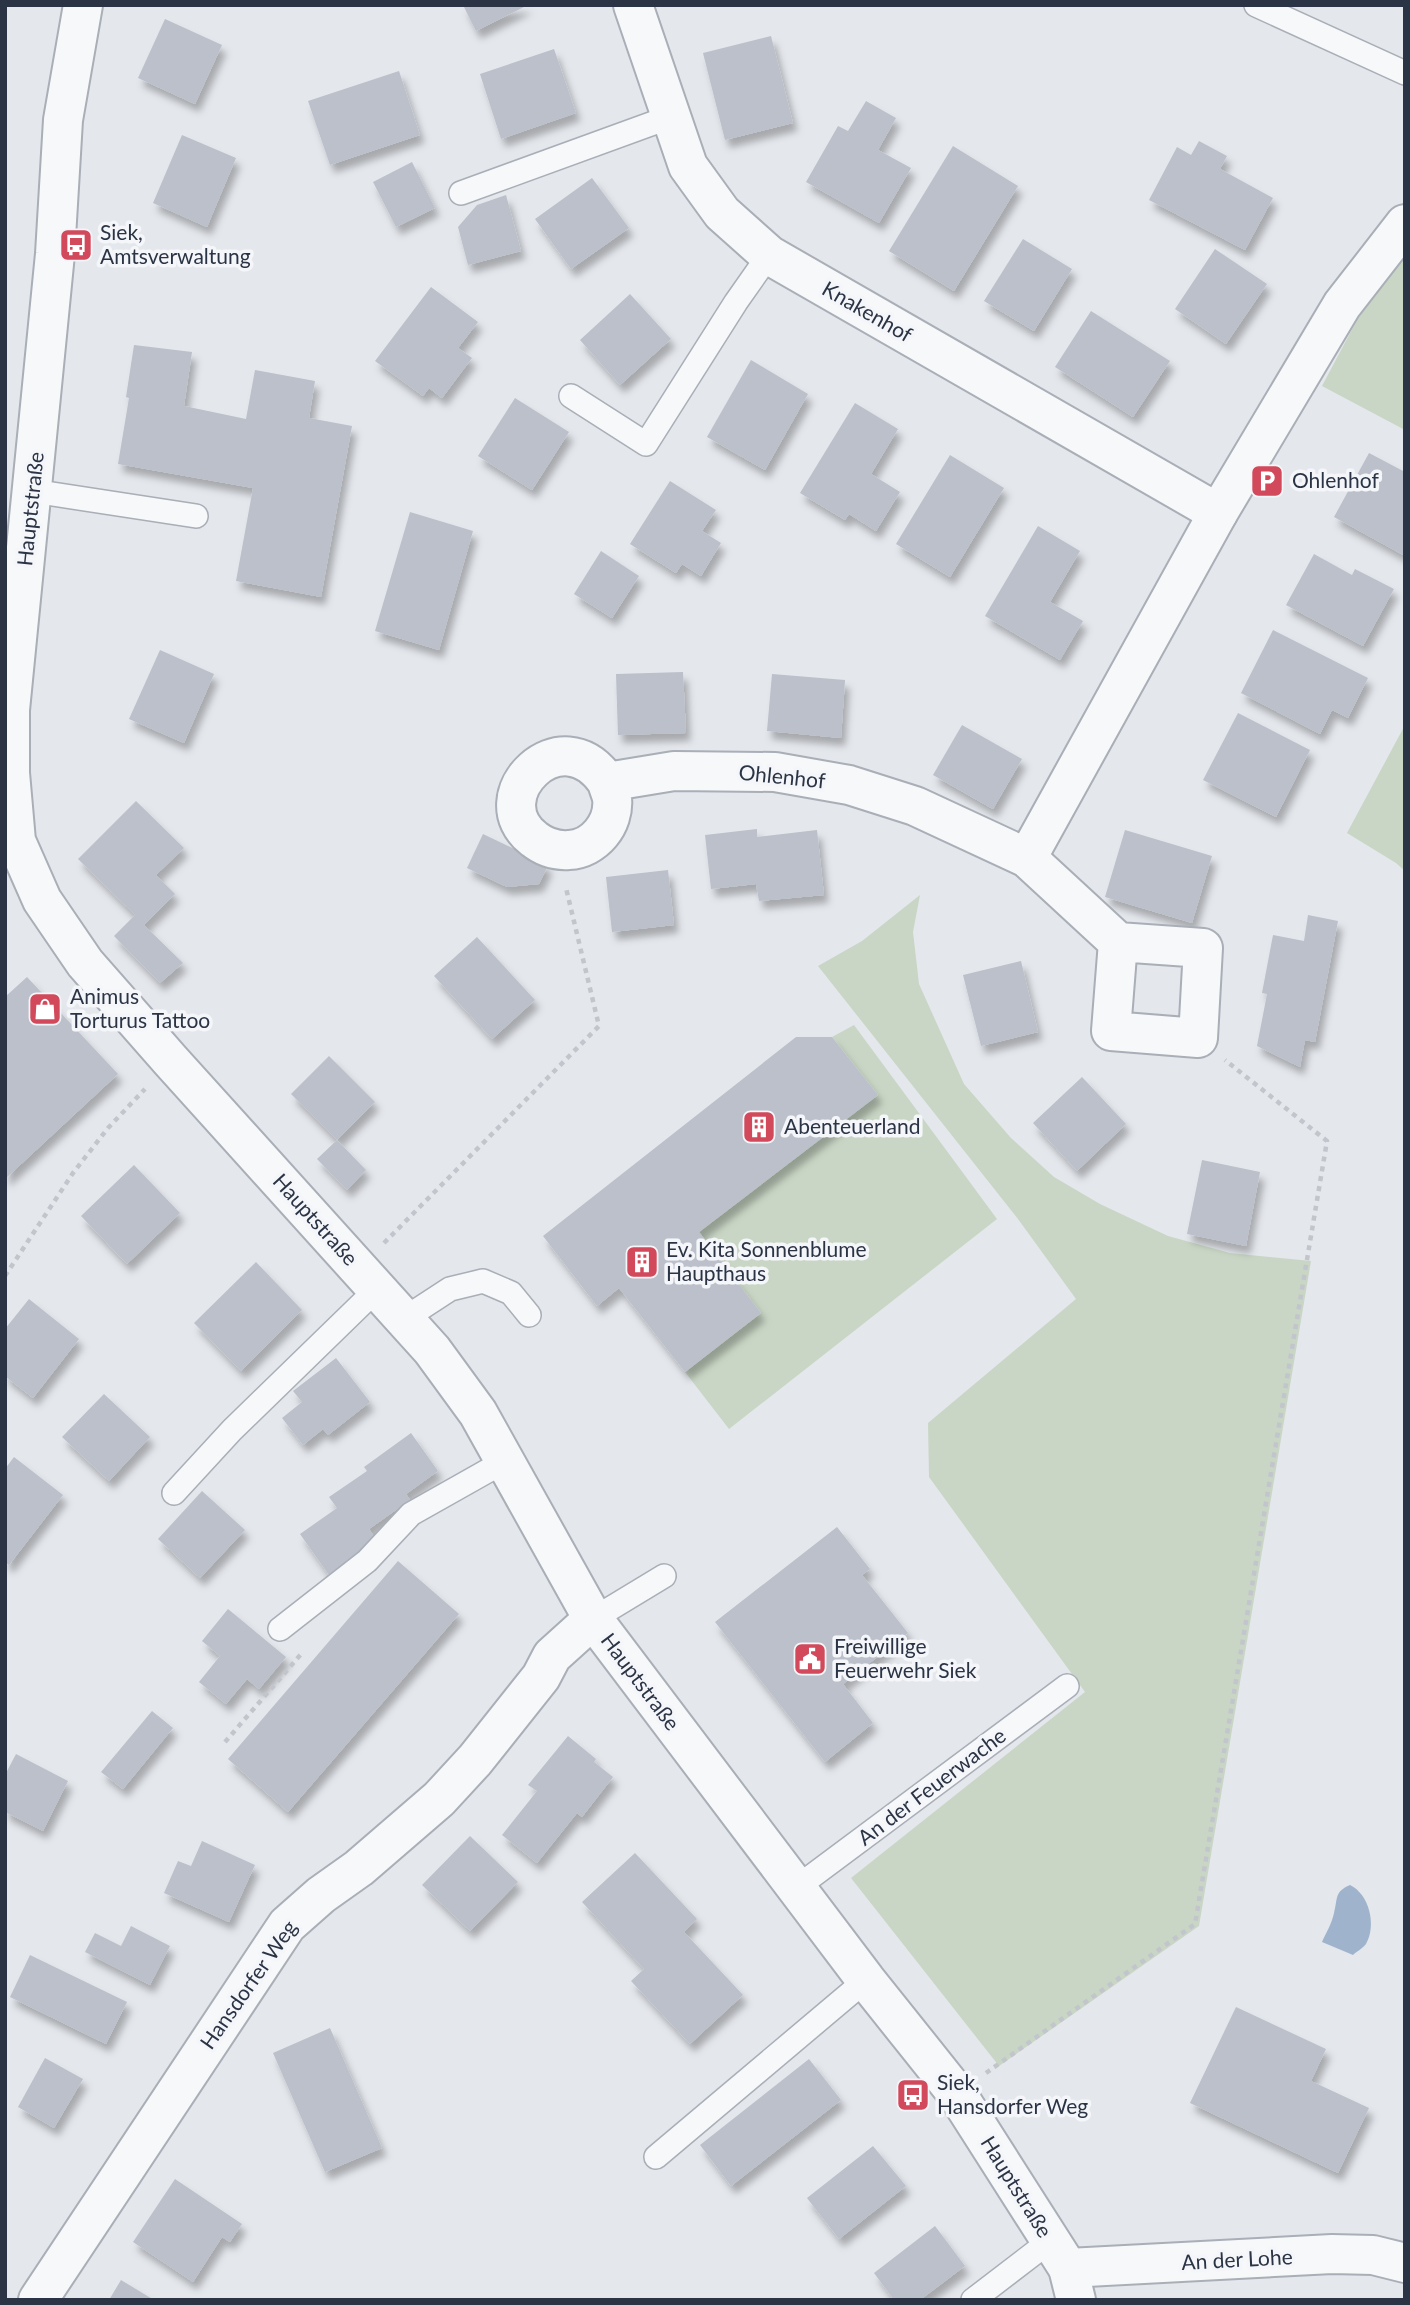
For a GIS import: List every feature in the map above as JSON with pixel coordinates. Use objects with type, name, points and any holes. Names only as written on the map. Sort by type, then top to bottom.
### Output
[{"type":"street","name":"Hauptstraße","points":[[83,5],[64,120],[55,254],[10,710],[10,773],[16,841],[42,900],[85,963],[432,1350],[478,1413],[593,1619],[866,1980],[957,2094],[1065,2270]]},
{"type":"street","name":"Knakenhof","points":[[633,5],[688,166],[722,213],[769,255],[1218,513]]},
{"type":"street","points":[[1027,858],[1218,513],[1342,305],[1405,224]]},
{"type":"street","points":[[567,756],[582,760],[592,765],[607,782],[612,798],[611,814],[606,827],[586,846],[558,851],[542,845],[529,835],[521,824],[517,798],[521,783],[529,771],[540,763],[567,756]]},
{"type":"street","name":"Ohlenhof","points":[[607,782],[674,771],[775,772],[849,785],[915,806],[1027,858],[1118,942]]},
{"type":"street","points":[[1118,942],[1203,948],[1198,1038],[1111,1031],[1118,942]]},
{"type":"street","name":"Hansdorfer Weg","points":[[38,2300],[287,1925],[439,1799],[475,1760],[541,1677],[552,1656],[593,1619]]},
{"type":"street","name":"An der Lohe","points":[[1065,2270],[1332,2254],[1373,2255],[1405,2263]]},
{"type":"lane","points":[[1256,5],[1405,73]]},
{"type":"lane","points":[[461,192],[670,117]]},
{"type":"lane","points":[[570,396],[646,444],[769,255]]},
{"type":"lane","points":[[33,491],[196,516]]},
{"type":"lane","points":[[174,1493],[368,1278]]},
{"type":"lane","points":[[404,1319],[450,1289],[483,1281],[511,1293],[529,1315]]},
{"type":"lane","points":[[280,1629],[367,1561],[411,1514],[505,1461]]},
{"type":"lane","points":[[593,1619],[664,1576]]},
{"type":"lane","name":"An der Feuerwache","points":[[796,1888],[1067,1686]]},
{"type":"lane","points":[[656,2157],[866,1980]]},
{"type":"lane","points":[[973,2300],[1065,2270]]},
{"type":"path","points":[[368,1278],[599,1026],[558,851]]},
{"type":"path","points":[[957,2094],[1195,1924],[1327,1141],[1198,1038]]},
{"type":"path","points":[[5,1276],[74,1173],[108,1128],[171,1061]]},
{"type":"green space","points":[[1405,256],[1405,430],[1322,386],[1357,320]]},
{"type":"green space","points":[[1405,725],[1405,871],[1347,833]]},
{"type":"green space","points":[[920,895],[913,932],[919,984],[964,1084],[1011,1138],[1054,1177],[1100,1204],[1168,1236],[1230,1253],[1311,1261],[1199,1926],[999,2066],[851,1878],[1085,1692],[929,1477],[928,1423],[1076,1299],[1018,1219],[818,966],[862,941]]},
{"type":"green space","points":[[854,1025],[997,1219],[729,1429],[685,1372],[761,1313],[699,1232],[878,1095],[832,1037]]},
{"type":"water","points":[[1350,1885],[1362,1895],[1371,1919],[1366,1944],[1353,1955],[1322,1942],[1332,1920],[1339,1893]]},
{"type":"building","points":[[463,5],[528,5],[476,31]]},
{"type":"building","points":[[165,19],[222,45],[195,104],[138,78]]},
{"type":"building","points":[[771,36],[793,123],[725,140],[703,53]]},
{"type":"building","points":[[554,49],[576,113],[501,139],[480,74]]},
{"type":"building","points":[[399,71],[420,135],[330,165],[308,101]]},
{"type":"building","points":[[866,101],[896,118],[878,150],[911,168],[879,223],[806,182],[838,126],[848,131]]},
{"type":"building","points":[[182,135],[236,158],[207,227],[153,203]]},
{"type":"building","points":[[1199,141],[1227,156],[1220,169],[1273,198],[1245,250],[1149,200],[1177,147],[1191,155]]},
{"type":"building","points":[[953,146],[1018,186],[954,291],[889,251]]},
{"type":"building","points":[[412,162],[435,208],[396,227],[373,182]]},
{"type":"building","points":[[592,178],[629,228],[571,269],[535,219]]},
{"type":"building","points":[[506,195],[521,251],[468,265],[458,227],[477,205]]},
{"type":"building","points":[[1023,239],[1072,269],[1034,331],[984,301]]},
{"type":"building","points":[[1215,249],[1267,284],[1226,344],[1175,309]]},
{"type":"building","points":[[431,287],[478,322],[458,348],[472,358],[442,398],[429,388],[423,396],[375,361]]},
{"type":"building","points":[[630,294],[671,339],[620,385],[580,340]]},
{"type":"building","points":[[1091,311],[1170,361],[1133,417],[1055,367]]},
{"type":"building","points":[[134,345],[192,352],[184,406],[246,419],[255,370],[315,381],[309,418],[352,426],[321,597],[236,581],[253,488],[118,464],[129,398],[126,397]]},
{"type":"building","points":[[751,360],[808,394],[765,470],[707,437]]},
{"type":"building","points":[[515,398],[569,432],[532,490],[478,456]]},
{"type":"building","points":[[855,403],[898,429],[871,474],[900,492],[876,531],[849,514],[845,520],[800,493]]},
{"type":"building","points":[[1369,453],[1405,472],[1405,556],[1334,517]]},
{"type":"building","points":[[950,455],[1004,488],[950,577],[896,544]]},
{"type":"building","points":[[670,481],[716,510],[702,531],[721,543],[701,576],[682,564],[676,573],[630,544]]},
{"type":"building","points":[[410,512],[473,531],[439,650],[375,631]]},
{"type":"building","points":[[1038,526],[1080,551],[1050,602],[1083,621],[1060,660],[985,616]]},
{"type":"building","points":[[601,551],[639,576],[612,618],[574,594]]},
{"type":"building","points":[[1314,554],[1352,575],[1355,569],[1394,589],[1363,646],[1286,605]]},
{"type":"building","points":[[1273,630],[1368,678],[1348,718],[1332,710],[1320,734],[1241,693]]},
{"type":"building","points":[[160,650],[214,674],[184,743],[129,719]]},
{"type":"building","points":[[683,672],[686,733],[618,735],[616,674]]},
{"type":"building","points":[[772,674],[845,680],[841,738],[767,731]]},
{"type":"building","points":[[1238,713],[1310,750],[1276,817],[1203,780]]},
{"type":"building","points":[[962,725],[1022,759],[993,809],[933,775]]},
{"type":"building","points":[[136,801],[184,848],[156,875],[175,894],[144,925],[183,963],[160,983],[114,936],[135,915],[78,859]]},
{"type":"building","points":[[757,829],[757,837],[817,830],[824,895],[759,901],[756,884],[711,889],[705,835]]},
{"type":"building","points":[[1125,830],[1212,856],[1192,923],[1105,897]]},
{"type":"building","points":[[483,834],[548,865],[539,884],[507,887],[467,868]]},
{"type":"building","points":[[668,870],[674,925],[612,932],[606,877]]},
{"type":"building","points":[[1308,915],[1338,921],[1315,1042],[1305,1040],[1300,1067],[1257,1046],[1267,994],[1262,993],[1273,935],[1304,941]]},
{"type":"building","points":[[477,937],[535,1000],[492,1039],[434,976]]},
{"type":"building","points":[[1021,961],[1038,1032],[981,1046],[963,975]]},
{"type":"building","points":[[27,977],[118,1074],[5,1179],[5,997]]},
{"type":"building","points":[[796,1037],[832,1037],[878,1095],[699,1232],[761,1313],[685,1372],[619,1288],[597,1306],[543,1236]]},
{"type":"building","points":[[329,1056],[375,1102],[337,1140],[291,1094]]},
{"type":"building","points":[[1082,1077],[1126,1124],[1077,1171],[1033,1123]]},
{"type":"building","points":[[337,1140],[366,1170],[347,1190],[317,1159]]},
{"type":"building","points":[[1202,1160],[1260,1172],[1246,1246],[1187,1234]]},
{"type":"building","points":[[134,1165],[180,1213],[127,1264],[81,1216]]},
{"type":"building","points":[[256,1262],[302,1310],[241,1371],[194,1323]]},
{"type":"building","points":[[29,1299],[79,1339],[33,1398],[5,1376],[5,1329]]},
{"type":"building","points":[[336,1358],[370,1402],[328,1435],[323,1429],[303,1445],[282,1418],[302,1402],[293,1391]]},
{"type":"building","points":[[104,1394],[150,1437],[109,1481],[62,1437]]},
{"type":"building","points":[[411,1433],[438,1471],[406,1494],[410,1500],[369,1529],[377,1541],[329,1575],[300,1534],[337,1508],[329,1497],[367,1471],[364,1467]]},
{"type":"building","points":[[14,1457],[63,1495],[9,1565],[5,1562],[5,1469]]},
{"type":"building","points":[[202,1491],[245,1530],[200,1578],[158,1539]]},
{"type":"building","name":"Freiwillige Feuerwehr Siek","points":[[837,1527],[870,1569],[862,1575],[908,1633],[843,1684],[873,1723],[825,1762],[715,1622]]},
{"type":"building","points":[[398,1561],[459,1614],[288,1812],[228,1759]]},
{"type":"building","points":[[228,1609],[286,1657],[259,1689],[247,1679],[226,1704],[199,1682],[220,1656],[202,1641]]},
{"type":"building","points":[[152,1711],[173,1728],[123,1789],[101,1772]]},
{"type":"building","points":[[568,1736],[613,1777],[582,1817],[577,1813],[537,1863],[502,1835],[537,1791],[528,1785]]},
{"type":"building","points":[[16,1754],[68,1781],[43,1831],[5,1812],[5,1775]]},
{"type":"building","points":[[470,1836],[518,1882],[470,1931],[422,1885]]},
{"type":"building","points":[[202,1841],[255,1865],[229,1922],[164,1893],[178,1861],[191,1866]]},
{"type":"building","points":[[635,1853],[697,1919],[684,1932],[743,1995],[690,2044],[631,1981],[644,1969],[582,1902]]},
{"type":"building","points":[[131,1926],[170,1946],[150,1985],[85,1952],[95,1933],[121,1946]]},
{"type":"building","points":[[30,1955],[127,2002],[106,2044],[10,1997]]},
{"type":"building","points":[[1236,2007],[1326,2049],[1311,2081],[1369,2108],[1338,2173],[1190,2103]]},
{"type":"building","points":[[330,2028],[382,2148],[325,2172],[273,2053]]},
{"type":"building","points":[[45,2058],[83,2079],[54,2128],[18,2107]]},
{"type":"building","points":[[809,2059],[841,2100],[731,2186],[700,2145]]},
{"type":"building","points":[[873,2146],[906,2186],[839,2239],[807,2198]]},
{"type":"building","points":[[175,2179],[242,2224],[230,2242],[222,2237],[193,2282],[133,2242]]},
{"type":"building","points":[[935,2226],[965,2266],[920,2300],[894,2300],[874,2273]]},
{"type":"building","points":[[121,2280],[154,2300],[109,2300]]},
{"type":"place","name":"Siek, Amtsverwaltung","points":[[76,245]]},
{"type":"place","name":"Ohlenhof","points":[[1267,481]]},
{"type":"place","name":"Animus Torturus Tattoo","points":[[45,1009]]},
{"type":"place","name":"Abenteuerland","points":[[759,1127]]},
{"type":"place","name":"Ev. Kita Sonnenblume Haupthaus","points":[[642,1262]]},
{"type":"place","name":"Freiwillige Feuerwehr Siek","points":[[810,1659]]},
{"type":"place","name":"Siek, Hansdorfer Weg","points":[[913,2095]]}]
